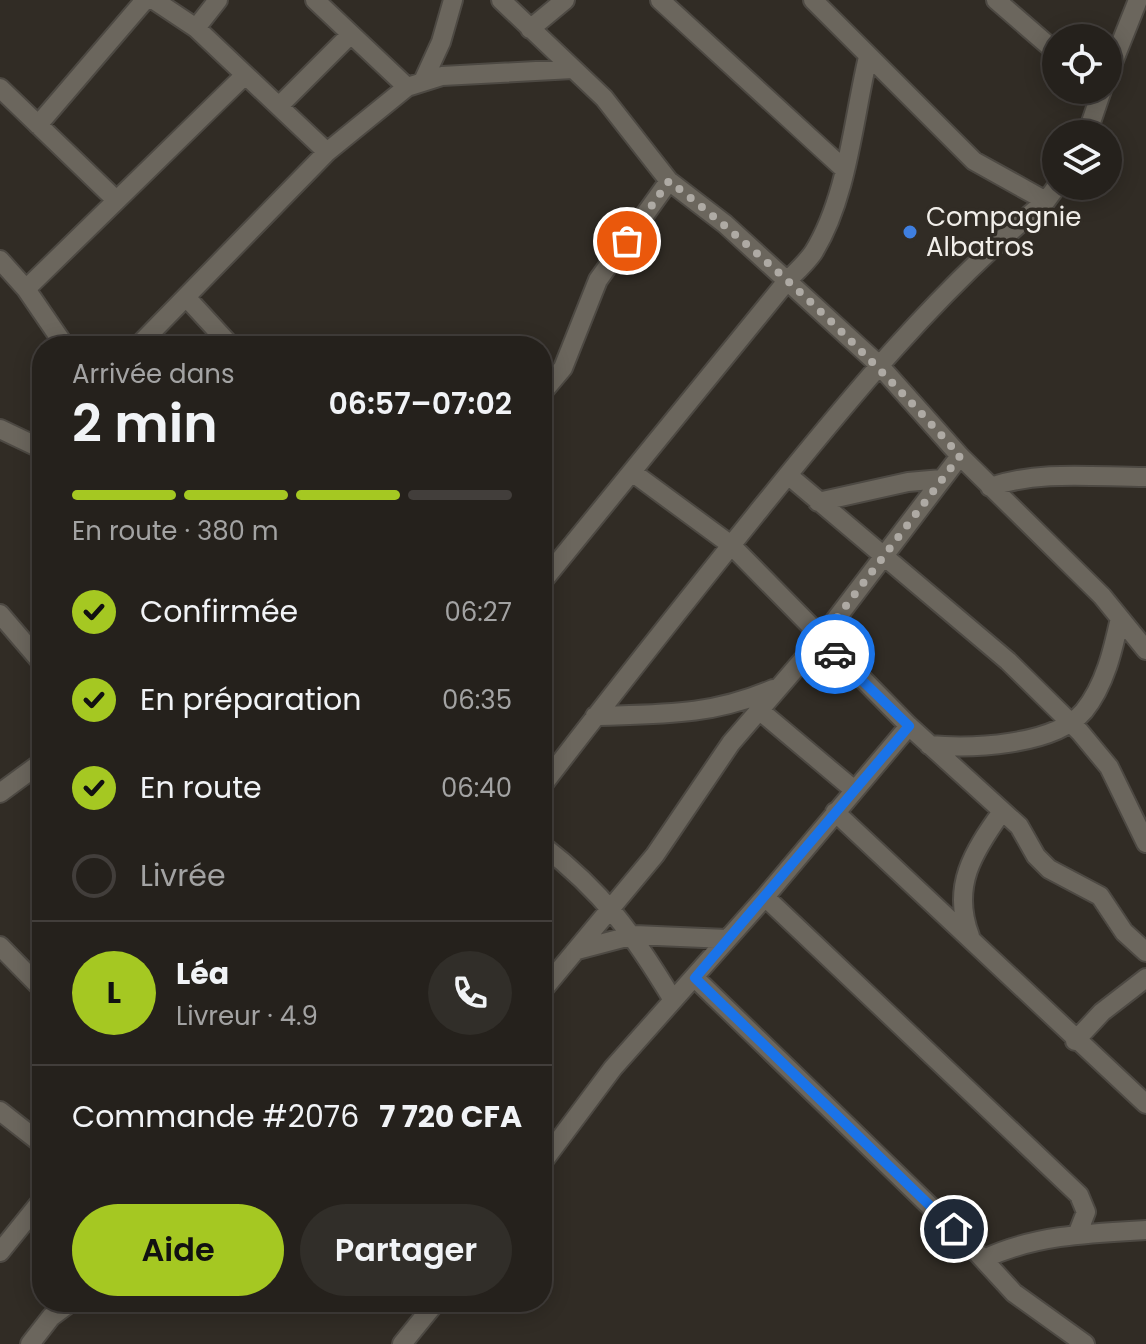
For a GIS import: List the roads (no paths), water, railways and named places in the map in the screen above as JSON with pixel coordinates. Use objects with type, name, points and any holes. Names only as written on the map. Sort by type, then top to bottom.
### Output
[{"type":"street","points":[[38,125],[145,0]]},
{"type":"street","points":[[154,0],[196,28],[327,152]]},
{"type":"street","points":[[196,28],[218,0]]},
{"type":"street","points":[[315,0],[350,35],[416,83],[508,70],[573,69]]},
{"type":"street","points":[[148,336],[327,152],[416,83],[441,42],[453,0]]},
{"type":"street","points":[[501,0],[604,98],[669,181],[725,224],[879,365],[960,456],[1120,618],[1146,650]]},
{"type":"street","points":[[530,29],[565,0]]},
{"type":"street","points":[[660,0],[844,169]]},
{"type":"street","points":[[813,0],[974,161],[1042,189]]},
{"type":"street","points":[[996,0],[1042,40]]},
{"type":"street","points":[[1122,40],[1138,0],[1146,7]]},
{"type":"street","points":[[279,106],[350,35]]},
{"type":"street","points":[[552,570],[787,281],[812,256],[828,224],[844,169],[868,57]]},
{"type":"street","points":[[26,289],[245,75]]},
{"type":"street","points":[[0,88],[115,199]]},
{"type":"street","points":[[552,381],[563,368],[598,280],[669,181]]},
{"type":"street","points":[[552,773],[731,545],[879,365],[978,257],[1043,200]]},
{"type":"street","points":[[0,260],[26,289],[58,336]]},
{"type":"street","points":[[186,297],[222,336]]},
{"type":"street","points":[[0,429],[32,442]]},
{"type":"street","points":[[552,979],[674,830],[717,762],[777,687],[820,640],[960,456]]},
{"type":"street","points":[[632,472],[731,545],[820,640],[1025,833],[1036,856],[1049,869],[1100,896],[1142,946]]},
{"type":"street","points":[[788,475],[1008,661],[1070,722],[1109,767],[1146,843]]},
{"type":"street","points":[[990,487],[1015,478],[1056,475],[1146,477]]},
{"type":"street","points":[[818,502],[908,482],[942,479]]},
{"type":"street","points":[[0,614],[32,651]]},
{"type":"street","points":[[929,745],[962,748],[1000,746],[1070,722],[1082,713],[1108,668],[1120,618]]},
{"type":"street","points":[[595,716],[700,712],[743,702],[777,687]]},
{"type":"street","points":[[759,710],[853,789]]},
{"type":"street","points":[[552,1150],[613,1068],[695,978],[909,726]]},
{"type":"street","points":[[1,789],[32,769]]},
{"type":"street","points":[[835,812],[922,890],[1075,1041],[1146,1104]]},
{"type":"street","points":[[972,942],[961,906],[964,875],[1001,813]]},
{"type":"street","points":[[552,852],[577,871],[634,935],[673,1000]]},
{"type":"street","points":[[765,897],[1079,1195],[1086,1212],[1077,1235]]},
{"type":"street","points":[[577,950],[634,935],[727,939]]},
{"type":"street","points":[[0,946],[32,979]]},
{"type":"street","points":[[695,978],[1032,1309],[1085,1344]]},
{"type":"street","points":[[1075,1041],[1102,1012],[1146,978]]},
{"type":"street","points":[[0,1111],[32,1136]]},
{"type":"street","points":[[0,1252],[32,1212]]},
{"type":"street","points":[[984,1259],[1014,1246],[1077,1235],[1146,1230]]},
{"type":"street","points":[[30,1344],[58,1312]]},
{"type":"street","points":[[402,1344],[428,1312]]},
{"type":"place","name":"Compagnie Albatros","points":[[910,232]]}]
